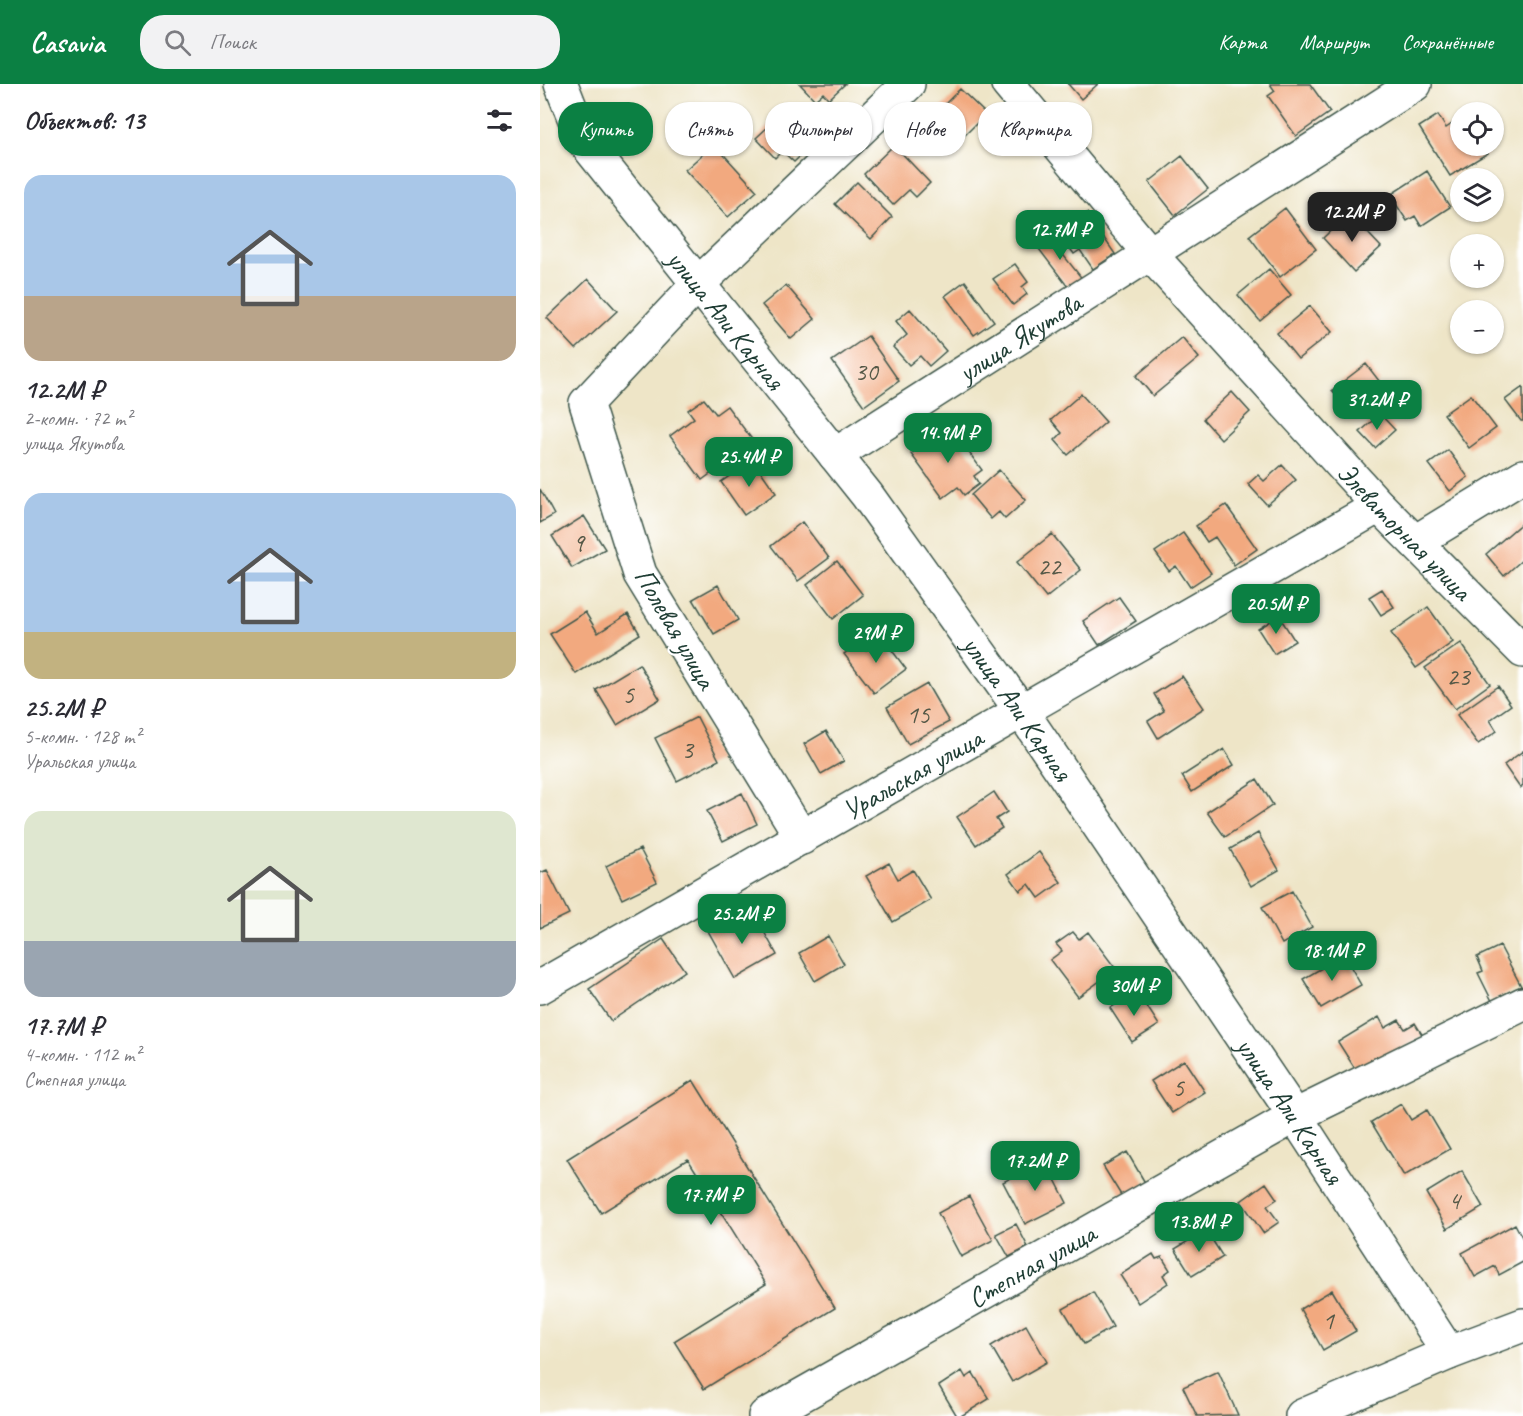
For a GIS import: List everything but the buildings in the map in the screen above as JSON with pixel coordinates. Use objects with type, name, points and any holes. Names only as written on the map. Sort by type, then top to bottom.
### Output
[{"type":"street","name":"улица Али Карная","points":[[561,84],[583,140],[867,495],[1022,712],[1295,1116],[1449,1353]]},
{"type":"street","points":[[698,284],[908,84]]},
{"type":"street","name":"Элеваторная улица","points":[[1008,84],[1150,254],[1379,506],[1523,651]]},
{"type":"street","name":"улица Якутова","points":[[835,455],[1415,84]]},
{"type":"street","name":"Полевая улица","points":[[698,284],[586,403],[640,574],[802,838]]},
{"type":"street","points":[[1415,542],[1523,476]]},
{"type":"street","name":"Уральская улица","points":[[540,987],[1379,506]]},
{"type":"street","name":"Степная улица","points":[[765,1416],[1295,1116],[1523,1004]]},
{"type":"street","points":[[1302,1416],[1449,1353],[1523,1325]]}]
